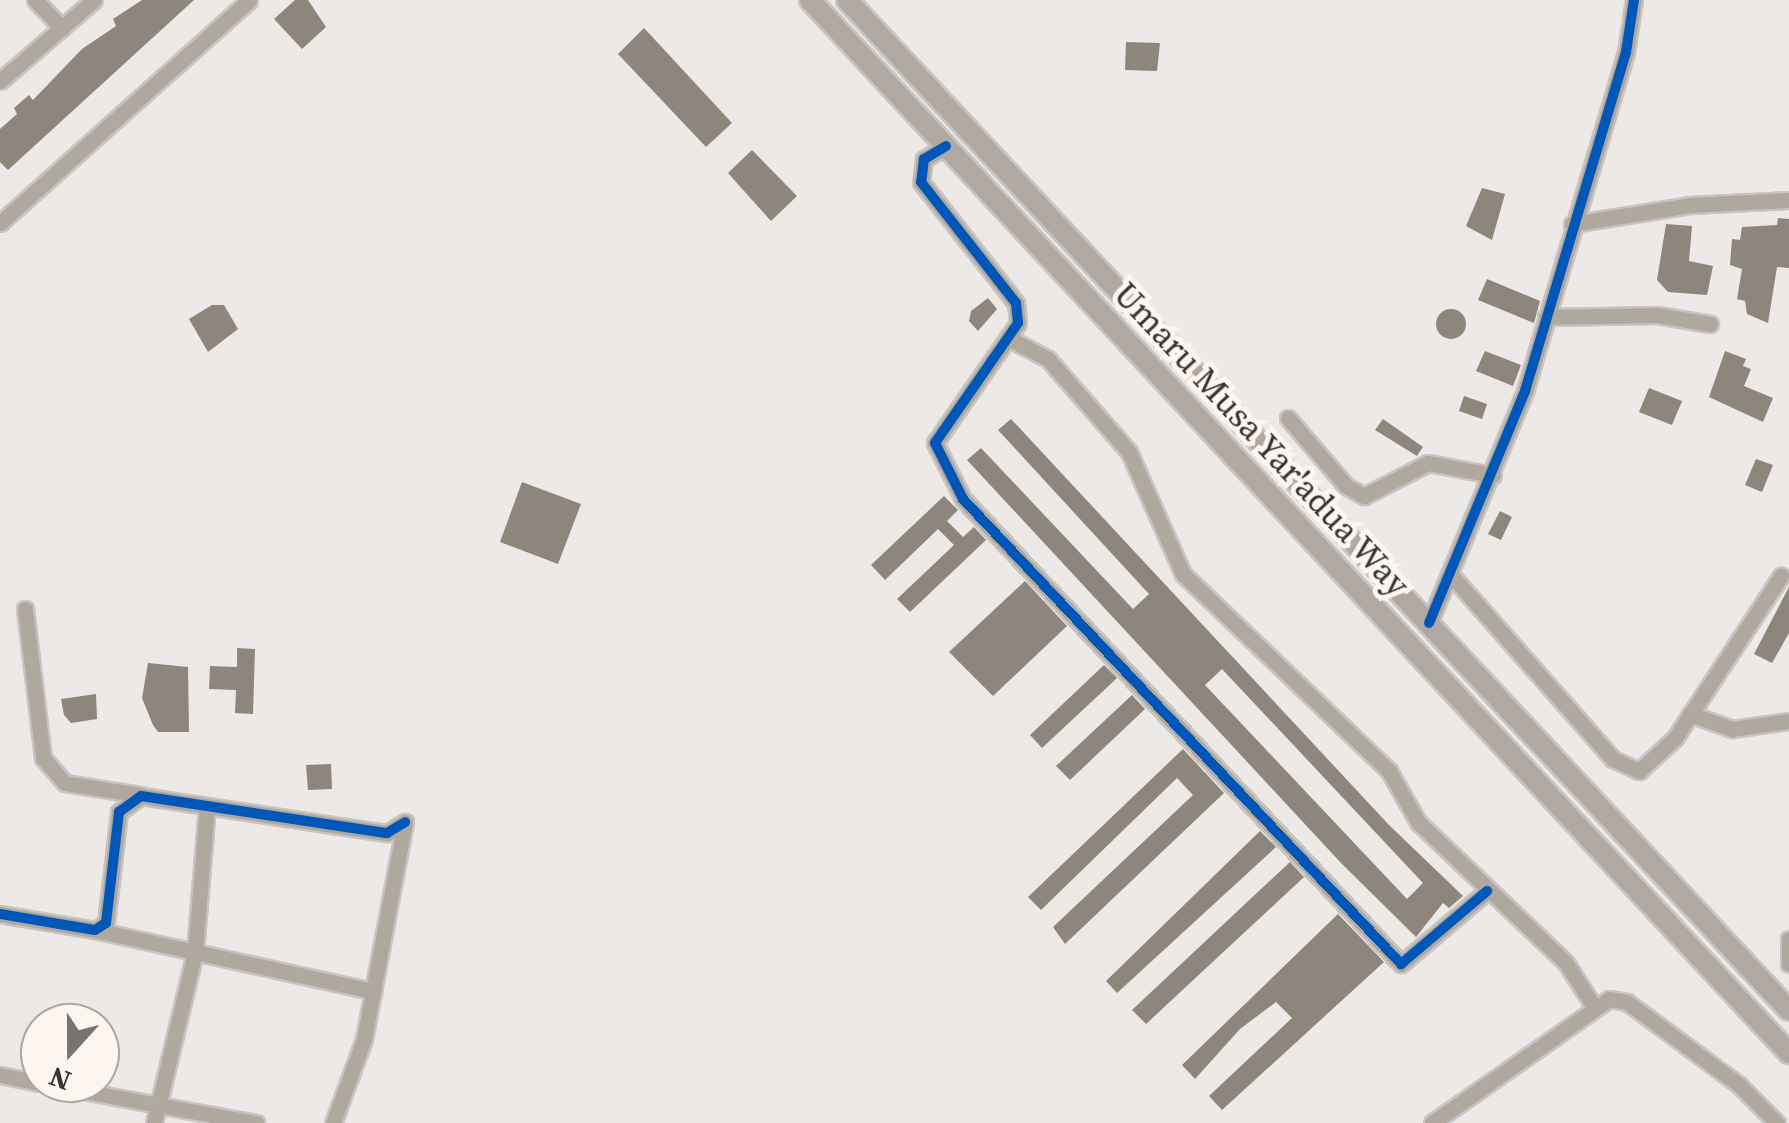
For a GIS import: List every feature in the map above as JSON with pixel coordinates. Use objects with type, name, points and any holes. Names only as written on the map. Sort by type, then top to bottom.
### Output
[{"type":"main road","name":"Umaru Musa Yar'adua Way","points":[[810,0],[1789,1053]]},
{"type":"main road","name":"Umaru Musa Yar'adua Way","points":[[847,0],[1789,1010]]},
{"type":"street","points":[[35,0],[62,28]]},
{"type":"street","points":[[0,81],[94,0]]},
{"type":"street","points":[[0,223],[249,0]]},
{"type":"street","points":[[1429,623],[1493,475],[1546,317],[1626,52],[1634,0]]},
{"type":"street","points":[[946,146],[924,158],[921,182],[1016,304],[1012,340],[935,443],[963,499],[1402,964],[1487,891]]},
{"type":"street","points":[[1572,224],[1690,205],[1789,200]]},
{"type":"street","points":[[1546,317],[1656,315],[1710,324]]},
{"type":"street","points":[[1012,340],[1048,359],[1129,452],[1183,574],[1388,771],[1418,822],[1566,963],[1593,1005]]},
{"type":"street","points":[[1288,418],[1346,486],[1364,496],[1428,463],[1493,475]]},
{"type":"street","points":[[1452,576],[1480,601],[1509,648],[1628,769],[1648,768],[1690,714],[1781,576]]},
{"type":"street","points":[[25,609],[43,758],[65,783],[387,833],[405,822],[364,1039],[333,1123]]},
{"type":"street","points":[[1690,714],[1732,728],[1789,721]]},
{"type":"street","points":[[95,930],[106,923],[119,812],[141,796]]},
{"type":"street","points":[[156,1115],[195,952],[207,806]]},
{"type":"street","points":[[0,914],[95,930],[373,991]]},
{"type":"street","points":[[1789,939],[1789,964]]},
{"type":"street","points":[[1432,1123],[1593,1005],[1627,1002],[1738,1085],[1776,1123]]},
{"type":"street","points":[[112,1103],[156,1115],[256,1123]]},
{"type":"building","points":[[142,0],[194,0],[8,170],[0,162],[0,129],[17,114],[14,108],[29,95],[33,100],[82,49],[116,26],[113,19]]},
{"type":"building","points":[[295,0],[308,0],[326,27],[302,49],[274,19]]},
{"type":"building","points":[[644,28],[732,123],[706,147],[618,54]]},
{"type":"building","points":[[1126,42],[1160,43],[1157,71],[1125,70]]},
{"type":"building","points":[[752,150],[797,196],[771,221],[728,173]]},
{"type":"building","points":[[1482,188],[1505,194],[1492,240],[1466,226]]},
{"type":"building","points":[[1778,218],[1789,219],[1789,268],[1777,267],[1768,323],[1747,314],[1745,301],[1737,299],[1742,269],[1730,265],[1732,239],[1740,240],[1742,227],[1777,225]]},
{"type":"building","points":[[1666,224],[1692,226],[1689,261],[1713,266],[1707,295],[1668,292],[1657,280]]},
{"type":"building","points":[[1487,279],[1540,301],[1534,323],[1478,300]]},
{"type":"building","points":[[988,298],[997,309],[978,331],[969,321],[971,311]]},
{"type":"building","points":[[212,305],[224,305],[238,329],[208,352],[189,319]]},
{"type":"building","points":[[1451,309],[1462,313],[1466,324],[1462,335],[1451,339],[1440,335],[1436,324],[1440,313]]},
{"type":"building","points":[[1485,351],[1521,365],[1513,386],[1476,371]]},
{"type":"building","points":[[1725,351],[1746,359],[1743,366],[1751,369],[1744,386],[1773,398],[1763,422],[1709,397]]},
{"type":"building","points":[[1649,388],[1682,401],[1672,425],[1639,412]]},
{"type":"building","points":[[1464,396],[1487,404],[1482,419],[1459,411]]},
{"type":"building","points":[[1011,419],[1389,825],[1463,896],[1449,908],[1443,903],[1416,937],[1341,863],[967,460],[981,448],[1133,609],[1149,594],[998,430]],"holes":[[[1222,669],[1423,883],[1407,899],[1205,685]]]},
{"type":"building","points":[[1383,419],[1423,447],[1417,456],[1375,430]]},
{"type":"building","points":[[1756,459],[1773,465],[1762,492],[1745,485]]},
{"type":"building","points":[[522,482],[581,504],[558,564],[500,542]]},
{"type":"building","points":[[944,496],[958,510],[947,521],[963,537],[974,527],[986,540],[910,612],[897,599],[954,545],[938,529],[885,580],[871,565]]},
{"type":"building","points":[[1500,511],[1512,517],[1501,540],[1488,534]]},
{"type":"building","points":[[1025,581],[1067,626],[993,696],[949,652]]},
{"type":"building","points":[[1789,587],[1789,633],[1772,663],[1754,654]]},
{"type":"building","points":[[237,648],[255,649],[253,714],[235,713],[236,690],[209,689],[210,666],[237,667]]},
{"type":"building","points":[[148,663],[188,667],[189,732],[158,732],[153,725],[142,698]]},
{"type":"building","points":[[1104,665],[1117,678],[1042,748],[1030,735]]},
{"type":"building","points":[[96,694],[97,719],[71,723],[64,715],[61,699]]},
{"type":"building","points":[[1132,695],[1145,709],[1070,780],[1056,766]]},
{"type":"building","points":[[1183,749],[1224,793],[1065,944],[1053,927],[1193,795],[1177,778],[1041,910],[1028,897]]},
{"type":"building","points":[[331,764],[332,789],[308,790],[306,765]]},
{"type":"building","points":[[1260,831],[1276,847],[1117,993],[1106,981]]},
{"type":"building","points":[[1290,862],[1304,877],[1146,1024],[1132,1010]]},
{"type":"building","points":[[1338,914],[1384,962],[1222,1110],[1209,1096],[1292,1018],[1276,1002],[1240,1029],[1195,1079],[1182,1065]]},
{"type":"cycle path","points":[[1429,623],[1525,391],[1626,52],[1634,0]]},
{"type":"cycle path","points":[[946,146],[924,159],[921,182],[1016,303],[1018,323],[935,443],[963,499],[1401,964],[1487,891]]},
{"type":"cycle path","points":[[0,914],[95,930],[106,923],[119,812],[141,796],[387,833],[405,822]]}]
